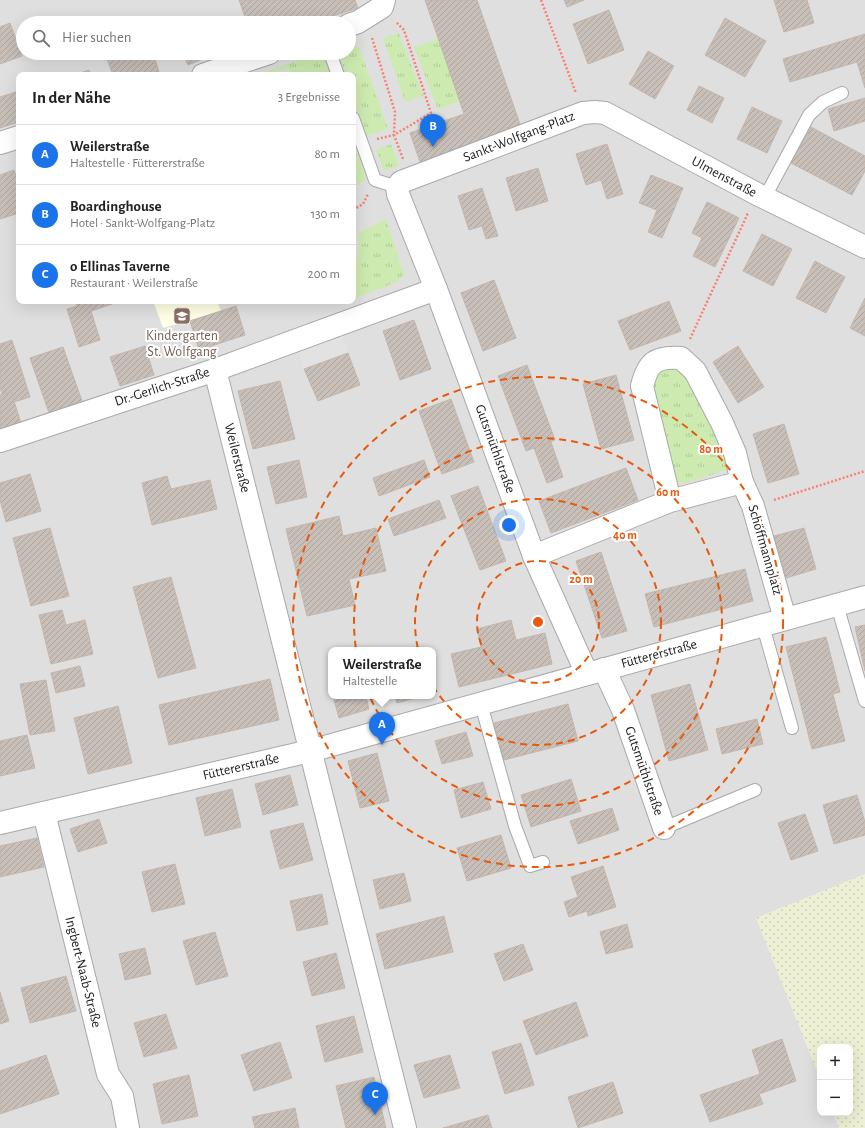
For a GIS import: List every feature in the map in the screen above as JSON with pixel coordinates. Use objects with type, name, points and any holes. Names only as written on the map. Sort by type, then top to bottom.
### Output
[{"type":"street","points":[[356,21],[383,4]]},
{"type":"street","points":[[212,72],[248,60]]},
{"type":"street","name":"Sankt-Wolfgang-Platz","points":[[403,183],[583,113]]},
{"type":"street","name":"Ulmenstraße","points":[[583,113],[604,113],[761,196],[865,247]]},
{"type":"street","points":[[0,143],[16,138]]},
{"type":"street","points":[[403,183],[398,194],[436,289]]},
{"type":"street","name":"Dr.-Gerlich-Straße","points":[[0,441],[214,370],[436,289]]},
{"type":"street","name":"Gutsmüthlstraße","points":[[436,289],[534,556],[596,671],[623,710],[664,828]]},
{"type":"street","points":[[670,501],[642,386],[645,374],[653,363],[667,356],[681,358]]},
{"type":"street","name":"Schöffmannplatz","points":[[681,358],[695,372],[722,423],[734,453],[742,482],[754,506],[785,619]]},
{"type":"street","name":"Weilerstraße","points":[[214,370],[405,1128]]},
{"type":"street","points":[[534,556],[670,501],[742,482]]},
{"type":"street","name":"Füttererstraße","points":[[0,823],[310,751],[865,597]]},
{"type":"street","name":"Ingbert-Naab-Straße","points":[[44,813],[108,1074],[122,1096],[128,1128]]},
{"type":"lane","points":[[333,60],[337,72]]},
{"type":"lane","points":[[761,196],[809,115],[823,102],[842,93]]},
{"type":"lane","points":[[356,127],[375,180],[403,183]]},
{"type":"lane","points":[[837,605],[865,701]]},
{"type":"lane","points":[[763,626],[792,728]]},
{"type":"lane","points":[[481,704],[515,826],[530,866],[543,862]]},
{"type":"lane","name":"Gutsmüthlstraße","points":[[664,828],[755,790]]},
{"type":"path","name":"Sankt-Wolfgang-Platz","points":[[541,0],[583,113]]},
{"type":"path","points":[[361,142],[394,135],[431,113],[404,30],[383,4]]},
{"type":"path","points":[[356,25],[373,38],[395,112],[394,135],[403,183]]},
{"type":"path","points":[[356,208],[363,204],[375,180]]},
{"type":"path","points":[[681,358],[761,196]]},
{"type":"path","points":[[754,506],[865,471]]},
{"type":"shaded area","points":[[0,0],[865,0],[865,1128],[0,1128]]},
{"type":"shaded area","name":"Kindergarten St. Wolfgang","points":[[154,304],[218,304],[221,311],[163,328]]},
{"type":"shaded area","points":[[342,335],[348,353],[304,369],[298,351]]},
{"type":"shaded area","points":[[865,874],[865,1128],[839,1128],[834,1116],[853,1116],[853,1044],[817,1044],[817,1071],[756,918]]},
{"type":"green space","points":[[399,33],[423,96],[405,102],[383,38]]},
{"type":"green space","points":[[439,39],[460,101],[438,110],[414,47]]},
{"type":"green space","points":[[359,46],[388,129],[366,136],[356,106],[356,72],[345,72],[341,60],[356,60],[356,47]]},
{"type":"green space","points":[[300,60],[325,60],[329,72],[290,72],[288,68],[277,72],[265,72]]},
{"type":"green space","points":[[391,144],[399,166],[384,171],[376,150]]},
{"type":"green space","points":[[356,149],[366,180],[356,184]]},
{"type":"green space","points":[[386,219],[404,274],[397,282],[356,298],[356,262],[359,246],[358,233]]},
{"type":"green space","points":[[659,367],[681,367],[733,459],[728,469],[683,484],[674,478],[652,389]]},
{"type":"building","points":[[239,0],[355,0],[358,8],[333,16],[245,16]]},
{"type":"building","points":[[425,0],[477,0],[521,127],[420,162],[410,133],[464,114]]},
{"type":"building","points":[[564,0],[584,0],[567,7]]},
{"type":"building","points":[[774,0],[807,0],[814,23],[784,32]]},
{"type":"building","points":[[609,10],[624,50],[588,64],[573,24]]},
{"type":"building","points":[[725,18],[766,41],[745,77],[705,55]]},
{"type":"building","points":[[10,23],[16,40],[16,58],[0,64],[0,27]]},
{"type":"building","points":[[865,34],[865,88],[857,62],[790,82],[783,59]]},
{"type":"building","points":[[648,51],[674,66],[655,99],[629,84]]},
{"type":"building","points":[[107,60],[155,60],[159,72],[112,72]]},
{"type":"building","points":[[186,60],[200,60],[188,65]]},
{"type":"building","points":[[699,86],[724,98],[712,123],[687,110]]},
{"type":"building","points":[[16,92],[16,123],[0,128],[0,97]]},
{"type":"building","points":[[865,98],[865,121],[834,131],[828,109]]},
{"type":"building","points":[[752,107],[782,121],[767,153],[737,139]]},
{"type":"building","points":[[811,127],[865,156],[865,171],[852,195],[791,163]]},
{"type":"building","points":[[607,144],[623,194],[607,199],[601,180],[586,185],[576,154]]},
{"type":"building","points":[[538,168],[548,201],[516,211],[506,178]]},
{"type":"building","points":[[14,170],[16,176],[16,214],[0,219],[0,175]]},
{"type":"building","points":[[651,175],[683,188],[662,238],[648,232],[657,210],[639,203]]},
{"type":"building","points":[[482,188],[498,236],[486,239],[482,226],[469,230],[458,196]]},
{"type":"building","points":[[707,202],[739,218],[715,267],[693,256],[702,238],[692,233]]},
{"type":"building","points":[[762,234],[792,249],[773,286],[743,271]]},
{"type":"building","points":[[815,261],[845,277],[826,313],[796,298]]},
{"type":"building","points":[[494,280],[516,338],[483,351],[461,293]]},
{"type":"building","points":[[865,298],[865,336],[850,328]]},
{"type":"building","points":[[669,301],[681,331],[630,350],[618,321]]},
{"type":"building","points":[[76,304],[112,304],[91,311],[100,340],[79,347],[67,309],[77,306]]},
{"type":"building","points":[[236,306],[245,335],[199,350],[190,321]]},
{"type":"building","points":[[414,320],[431,369],[400,380],[383,331]]},
{"type":"building","points":[[12,340],[30,397],[14,402],[11,392],[2,394],[0,388],[0,344]]},
{"type":"building","points":[[145,346],[154,375],[120,386],[110,357]]},
{"type":"building","points":[[738,346],[764,387],[738,403],[713,362]]},
{"type":"building","points":[[63,347],[82,401],[49,413],[30,358]]},
{"type":"building","points":[[348,353],[360,385],[318,401],[304,369]]},
{"type":"building","points":[[527,365],[555,440],[526,451],[498,376]]},
{"type":"building","points":[[616,375],[634,440],[601,449],[583,384]]},
{"type":"building","points":[[280,381],[295,439],[253,449],[238,391]]},
{"type":"building","points":[[11,392],[21,423],[0,430],[0,395]]},
{"type":"building","points":[[451,399],[474,462],[442,474],[419,411]]},
{"type":"building","points":[[784,424],[799,474],[768,483],[753,434]]},
{"type":"building","points":[[551,442],[563,477],[547,483],[534,448]]},
{"type":"building","points":[[299,460],[307,497],[276,504],[267,467]]},
{"type":"building","points":[[424,460],[430,477],[379,496],[373,478]]},
{"type":"building","points":[[626,468],[638,500],[551,533],[539,501]]},
{"type":"building","points":[[30,474],[41,511],[6,522],[0,500],[0,483]]},
{"type":"building","points":[[167,476],[171,489],[210,480],[217,509],[152,525],[142,483]]},
{"type":"building","points":[[478,486],[506,561],[480,570],[451,496]]},
{"type":"building","points":[[439,500],[446,518],[394,536],[388,519]]},
{"type":"building","points":[[339,516],[343,536],[376,528],[386,571],[349,579],[355,605],[307,616],[286,529]]},
{"type":"building","points":[[50,528],[69,596],[31,606],[13,538]]},
{"type":"building","points":[[804,528],[816,569],[786,578],[774,536]]},
{"type":"building","points":[[601,552],[627,631],[602,638],[576,561]]},
{"type":"building","points":[[745,569],[753,601],[654,627],[645,594]]},
{"type":"building","points":[[171,577],[196,668],[158,678],[133,587]]},
{"type":"building","points":[[62,610],[66,625],[85,620],[93,654],[51,664],[39,615]]},
{"type":"building","points":[[511,620],[516,640],[545,633],[552,664],[459,687],[451,654],[481,647],[477,629]]},
{"type":"building","points":[[865,625],[865,671],[855,627]]},
{"type":"building","points":[[826,637],[840,692],[833,694],[845,741],[812,749],[786,647]]},
{"type":"building","points":[[80,666],[85,686],[56,693],[51,673]]},
{"type":"building","points":[[270,679],[279,720],[169,745],[159,705]]},
{"type":"building","points":[[46,680],[55,731],[30,735],[20,684]]},
{"type":"building","points":[[690,684],[708,750],[669,761],[651,695]]},
{"type":"building","points":[[334,699],[367,699],[369,709],[339,718]]},
{"type":"building","points":[[396,699],[412,699],[397,703]]},
{"type":"building","points":[[568,704],[578,741],[504,760],[494,723]]},
{"type":"building","points":[[118,706],[132,763],[88,774],[74,718]]},
{"type":"building","points":[[757,719],[763,744],[722,754],[716,729]]},
{"type":"building","points":[[466,732],[473,756],[442,764],[435,741]]},
{"type":"building","points":[[27,735],[35,768],[0,776],[0,741]]},
{"type":"building","points":[[377,753],[389,801],[360,808],[348,761]]},
{"type":"building","points":[[290,775],[298,805],[263,815],[255,784]]},
{"type":"building","points":[[571,779],[581,811],[531,827],[521,795]]},
{"type":"building","points":[[483,782],[491,809],[461,818],[454,790]]},
{"type":"building","points":[[232,789],[241,827],[205,836],[196,798]]},
{"type":"building","points":[[857,795],[865,822],[865,835],[834,844],[823,805]]},
{"type":"building","points":[[612,808],[619,830],[578,844],[570,821]]},
{"type":"building","points":[[805,814],[818,851],[791,860],[778,823]]},
{"type":"building","points":[[99,819],[107,843],[78,852],[70,829]]},
{"type":"building","points":[[303,823],[313,860],[280,869],[270,831]]},
{"type":"building","points":[[501,835],[511,868],[467,881],[457,848]]},
{"type":"building","points":[[37,838],[44,867],[0,877],[0,846]]},
{"type":"building","points":[[175,864],[185,904],[152,912],[142,872]]},
{"type":"building","points":[[603,866],[616,907],[588,916],[587,911],[569,917],[564,902],[578,897],[571,877]]},
{"type":"building","points":[[404,873],[411,901],[380,909],[373,880]]},
{"type":"building","points":[[322,894],[328,924],[297,931],[290,901]]},
{"type":"building","points":[[444,916],[453,952],[385,969],[376,934]]},
{"type":"building","points":[[627,924],[633,947],[606,954],[600,932]]},
{"type":"building","points":[[215,932],[228,976],[196,985],[183,941]]},
{"type":"building","points":[[523,944],[533,970],[504,981],[494,954]]},
{"type":"building","points":[[145,948],[151,974],[125,980],[119,954]]},
{"type":"building","points":[[336,953],[345,988],[312,996],[303,962]]},
{"type":"building","points":[[66,976],[76,1011],[30,1023],[21,988]]},
{"type":"building","points":[[0,992],[9,1021],[0,1024]]},
{"type":"building","points":[[576,1002],[588,1036],[536,1055],[523,1021]]},
{"type":"building","points":[[166,1014],[177,1048],[144,1057],[134,1023]]},
{"type":"building","points":[[354,1016],[363,1052],[325,1062],[316,1026]]},
{"type":"building","points":[[782,1039],[796,1081],[759,1094],[763,1104],[710,1122],[700,1095],[760,1074],[752,1050]]},
{"type":"building","points":[[280,1042],[292,1078],[254,1091],[241,1055]]},
{"type":"building","points":[[521,1043],[534,1085],[505,1094],[492,1052]]},
{"type":"building","points":[[46,1055],[59,1094],[0,1114],[0,1071]]},
{"type":"building","points":[[450,1055],[460,1088],[424,1098],[414,1065]]},
{"type":"building","points":[[189,1075],[198,1116],[162,1124],[153,1084]]},
{"type":"building","points":[[374,1077],[386,1128],[346,1128],[336,1086]]},
{"type":"building","points":[[613,1082],[623,1113],[578,1128],[568,1097]]},
{"type":"building","points":[[295,1108],[299,1128],[255,1128],[252,1117]]},
{"type":"building","points":[[488,1115],[492,1128],[443,1128]]},
{"type":"place","name":"Boardinghouse","points":[[433,147]]},
{"type":"place","name":"Kindergarten St. Wolfgang","points":[[182,316]]},
{"type":"place","name":"Weilerstraße","points":[[382,745]]},
{"type":"place","name":"o Ellinas Taverne","points":[[375,1115]]}]
